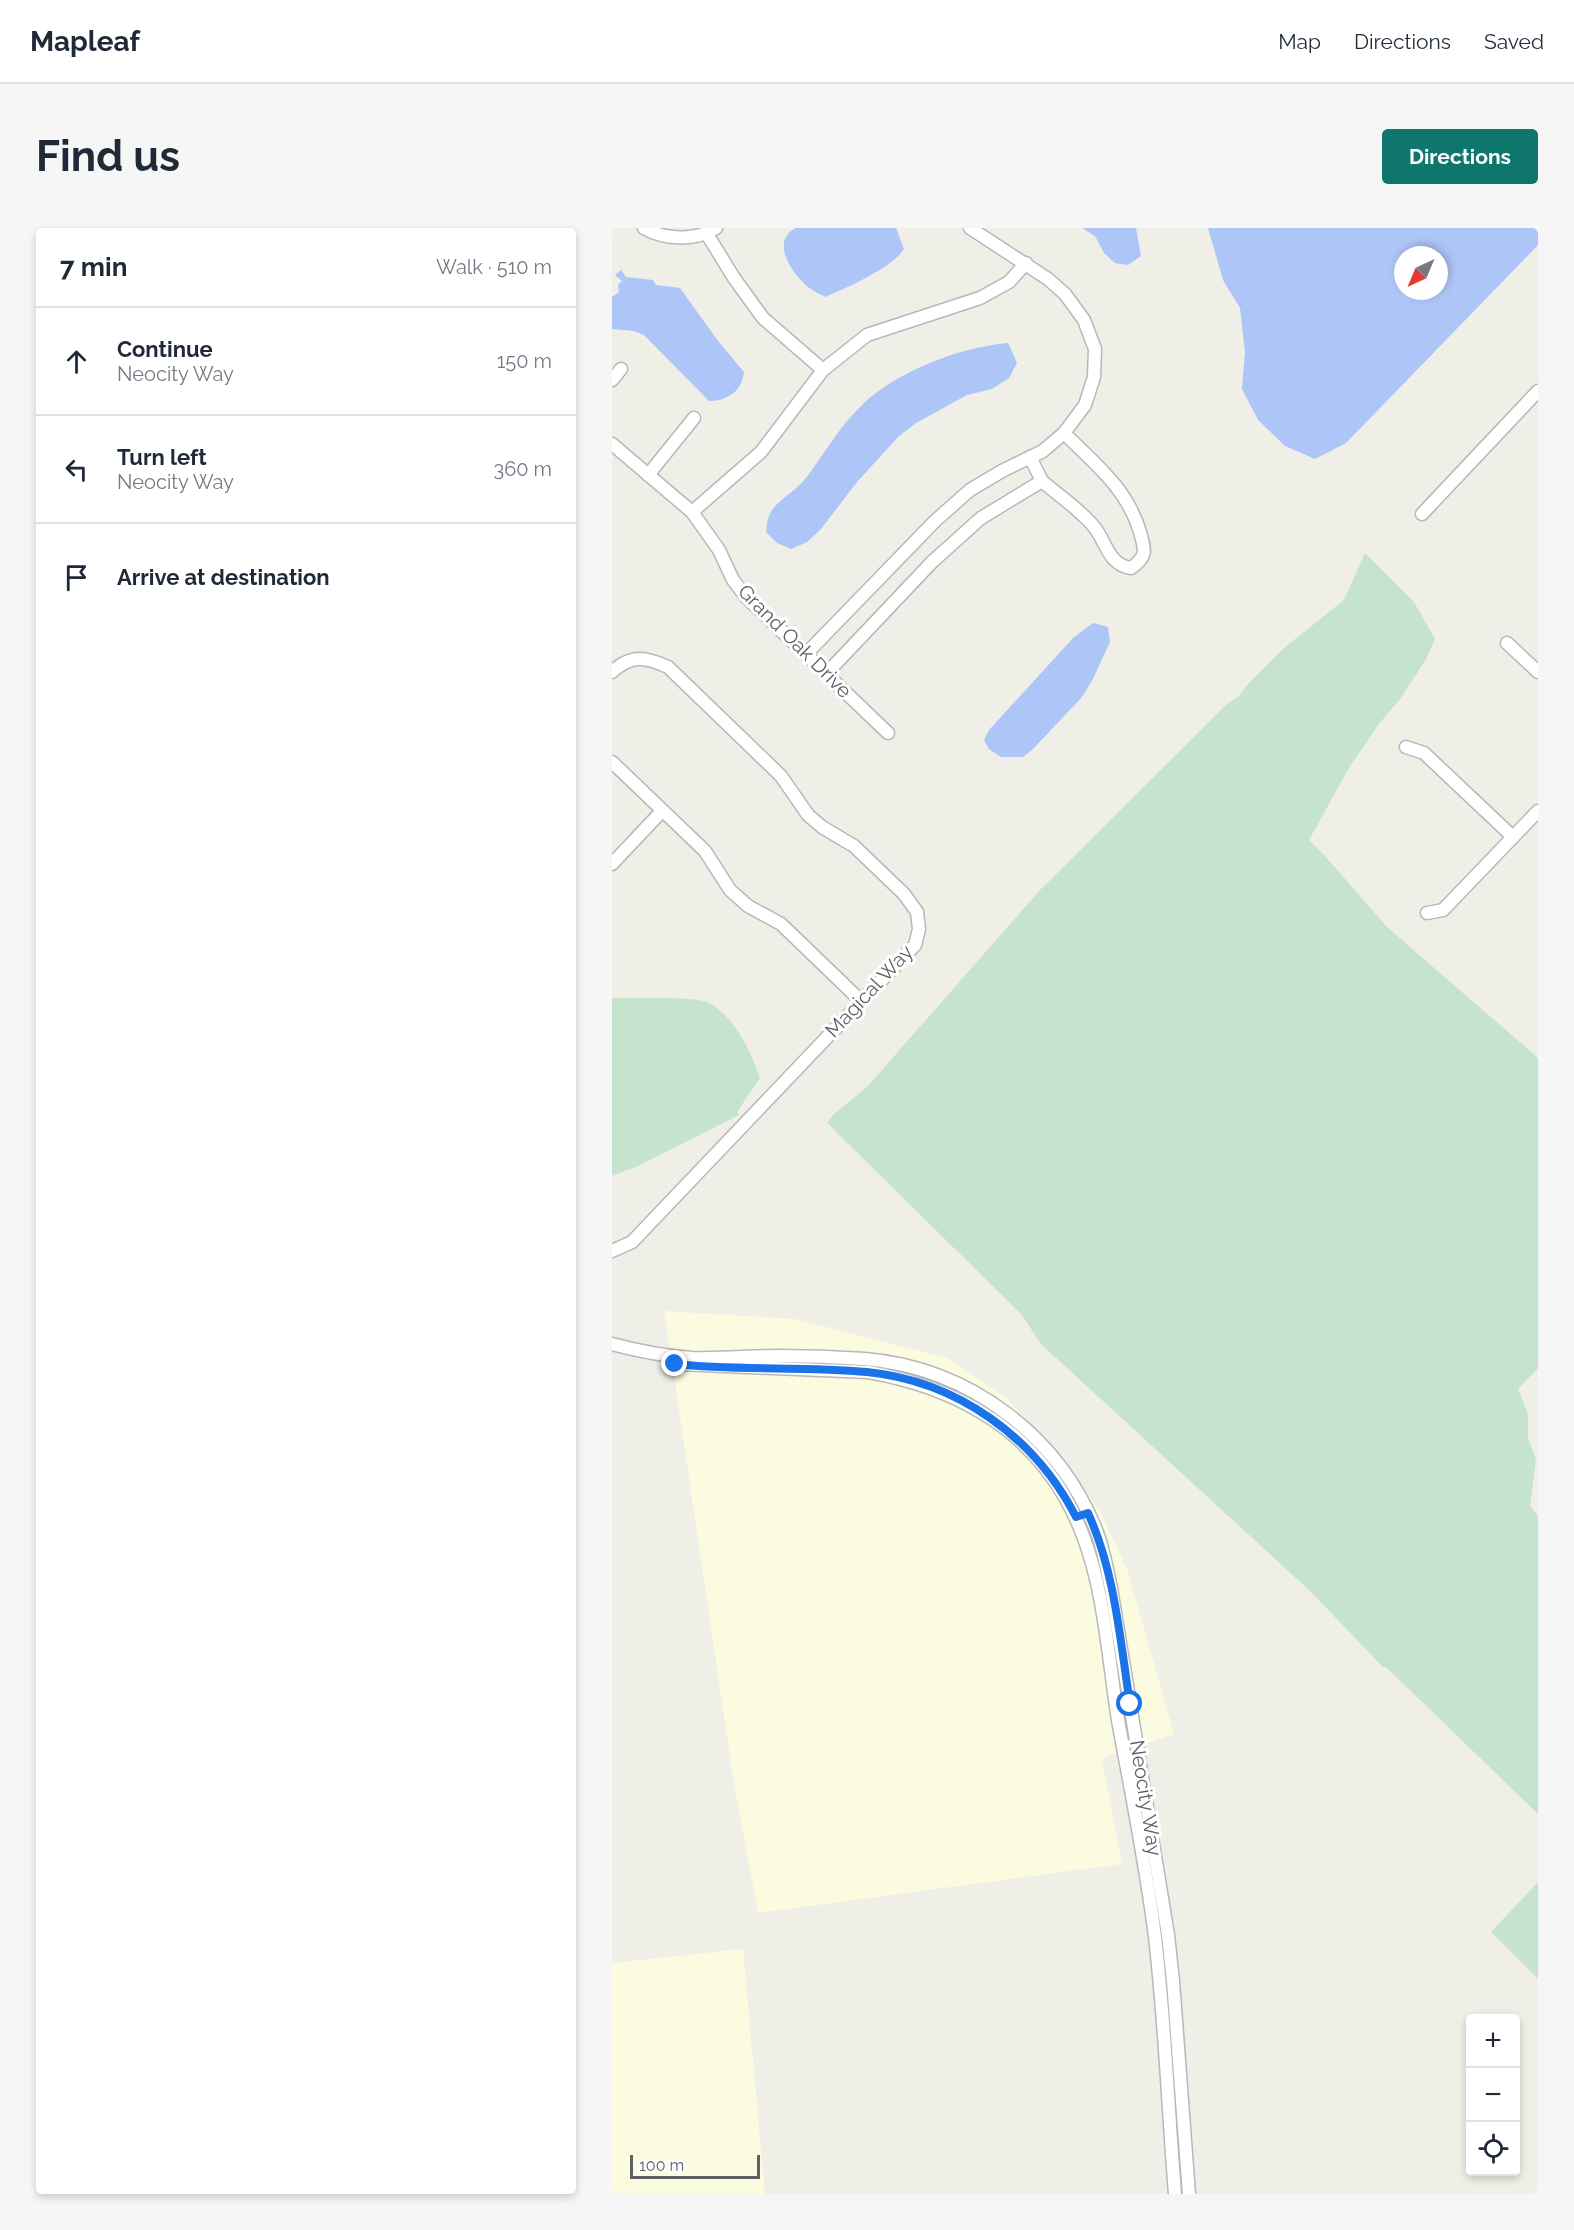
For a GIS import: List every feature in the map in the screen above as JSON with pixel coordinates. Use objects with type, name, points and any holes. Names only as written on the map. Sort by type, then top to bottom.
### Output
[{"type":"street","points":[[645,228],[666,236],[711,231],[734,278],[763,318],[823,370]]},
{"type":"street","points":[[806,654],[935,521],[970,490],[1043,451],[1064,433],[1085,405],[1094,377],[1095,349],[1084,320],[1065,294],[1026,263],[970,228]]},
{"type":"street","points":[[692,512],[761,452],[823,370],[867,335],[980,298],[1009,282],[1026,263]]},
{"type":"street","points":[[612,380],[621,369]]},
{"type":"street","points":[[1422,514],[1538,391]]},
{"type":"street","points":[[648,475],[694,418]]},
{"type":"street","points":[[1030,457],[1042,481],[1095,528],[1113,559],[1121,567],[1131,568],[1141,561],[1145,551],[1134,513],[1118,486],[1064,433]]},
{"type":"street","name":"Grand Oak Drive","points":[[612,444],[692,512],[719,550],[733,580],[746,597],[888,733]]},
{"type":"street","points":[[826,674],[933,562],[981,518],[1042,481]]},
{"type":"street","points":[[1508,643],[1538,672]]},
{"type":"street","name":"Magical Way","points":[[612,672],[634,658],[650,659],[668,667],[781,776],[808,815],[822,827],[855,846],[904,894],[917,912],[919,929],[915,945],[632,1242],[612,1251]]},
{"type":"street","points":[[1406,747],[1424,753],[1513,837]]},
{"type":"street","points":[[612,762],[705,851],[730,890],[747,906],[781,924],[861,1001]]},
{"type":"street","points":[[612,864],[662,811]]},
{"type":"street","points":[[1427,913],[1443,910],[1538,811]]},
{"type":"street","name":"Neocity Way","points":[[612,1344],[691,1358],[737,1359],[778,1356],[865,1359],[903,1365],[972,1390],[1024,1426],[1062,1469],[1099,1536],[1106,1563],[1168,1935],[1189,2194]]},
{"type":"street","name":"Neocity Way","points":[[612,1352],[647,1360],[696,1366],[868,1372],[899,1377],[935,1388],[973,1407],[1016,1437],[1053,1478],[1076,1517],[1090,1553],[1098,1586],[1155,1935],[1174,2194]]},
{"type":"street","points":[[1076,1517],[1088,1513]]},
{"type":"street","points":[[1116,1707],[1130,1704]]},
{"type":"shaded area","points":[[1365,553],[1414,602],[1435,639],[1425,661],[1400,699],[1379,724],[1350,766],[1309,840],[1387,927],[1538,1058],[1538,1368],[1518,1389],[1528,1414],[1528,1438],[1536,1459],[1530,1506],[1538,1516],[1538,1814],[1387,1668],[1383,1667],[1310,1591],[1042,1345],[1020,1313],[827,1123],[834,1114],[867,1087],[1040,890],[1226,705],[1239,696],[1284,648],[1344,600]]},
{"type":"shaded area","points":[[612,998],[678,998],[709,1003],[727,1017],[741,1036],[760,1078],[737,1112],[739,1115],[638,1166],[612,1176]]},
{"type":"shaded area","points":[[664,1311],[795,1319],[947,1358],[1006,1398],[1050,1444],[1061,1459],[1028,1423],[974,1385],[928,1367],[670,1350]]},
{"type":"shaded area","points":[[673,1369],[867,1377],[933,1393],[995,1427],[1029,1457],[1049,1481],[1076,1529],[1094,1587],[1119,1752],[1102,1760],[1122,1864],[758,1913],[734,1784]]},
{"type":"shaded area","points":[[1070,1471],[1100,1511],[1127,1569],[1174,1734],[1142,1745],[1093,1508]]},
{"type":"shaded area","points":[[1538,1882],[1538,1979],[1491,1932]]},
{"type":"shaded area","points":[[743,1949],[765,2194],[612,2194],[612,1963]]},
{"type":"water","points":[[796,228],[896,228],[904,249],[879,270],[825,297],[802,282],[786,258],[784,241],[788,234]]},
{"type":"water","points":[[1082,228],[1136,228],[1141,256],[1128,265],[1115,263],[1104,253],[1095,236]]},
{"type":"water","points":[[1208,228],[1538,228],[1538,245],[1346,443],[1315,459],[1285,446],[1258,420],[1242,389],[1245,352],[1240,308],[1223,280]]},
{"type":"water","points":[[621,270],[626,277],[653,280],[656,285],[680,288],[718,341],[744,372],[740,385],[733,394],[716,401],[709,401],[644,335],[634,331],[612,329],[612,297],[619,292],[618,285],[622,281],[615,275]]},
{"type":"water","points":[[1008,343],[1017,363],[1009,378],[992,389],[967,395],[916,423],[898,437],[857,482],[821,529],[807,542],[791,549],[777,543],[766,532],[770,513],[801,484],[845,424],[874,394],[909,372],[929,363],[969,350]]},
{"type":"water","points":[[1093,623],[1108,627],[1110,642],[1082,697],[1023,757],[1001,757],[989,749],[984,740],[989,730],[1073,638]]},
{"type":"route","points":[[675,1364],[868,1372],[899,1377],[935,1388],[973,1407],[998,1423],[1033,1453],[1066,1497],[1076,1517],[1088,1513],[1099,1536],[1111,1588],[1130,1704]]}]
